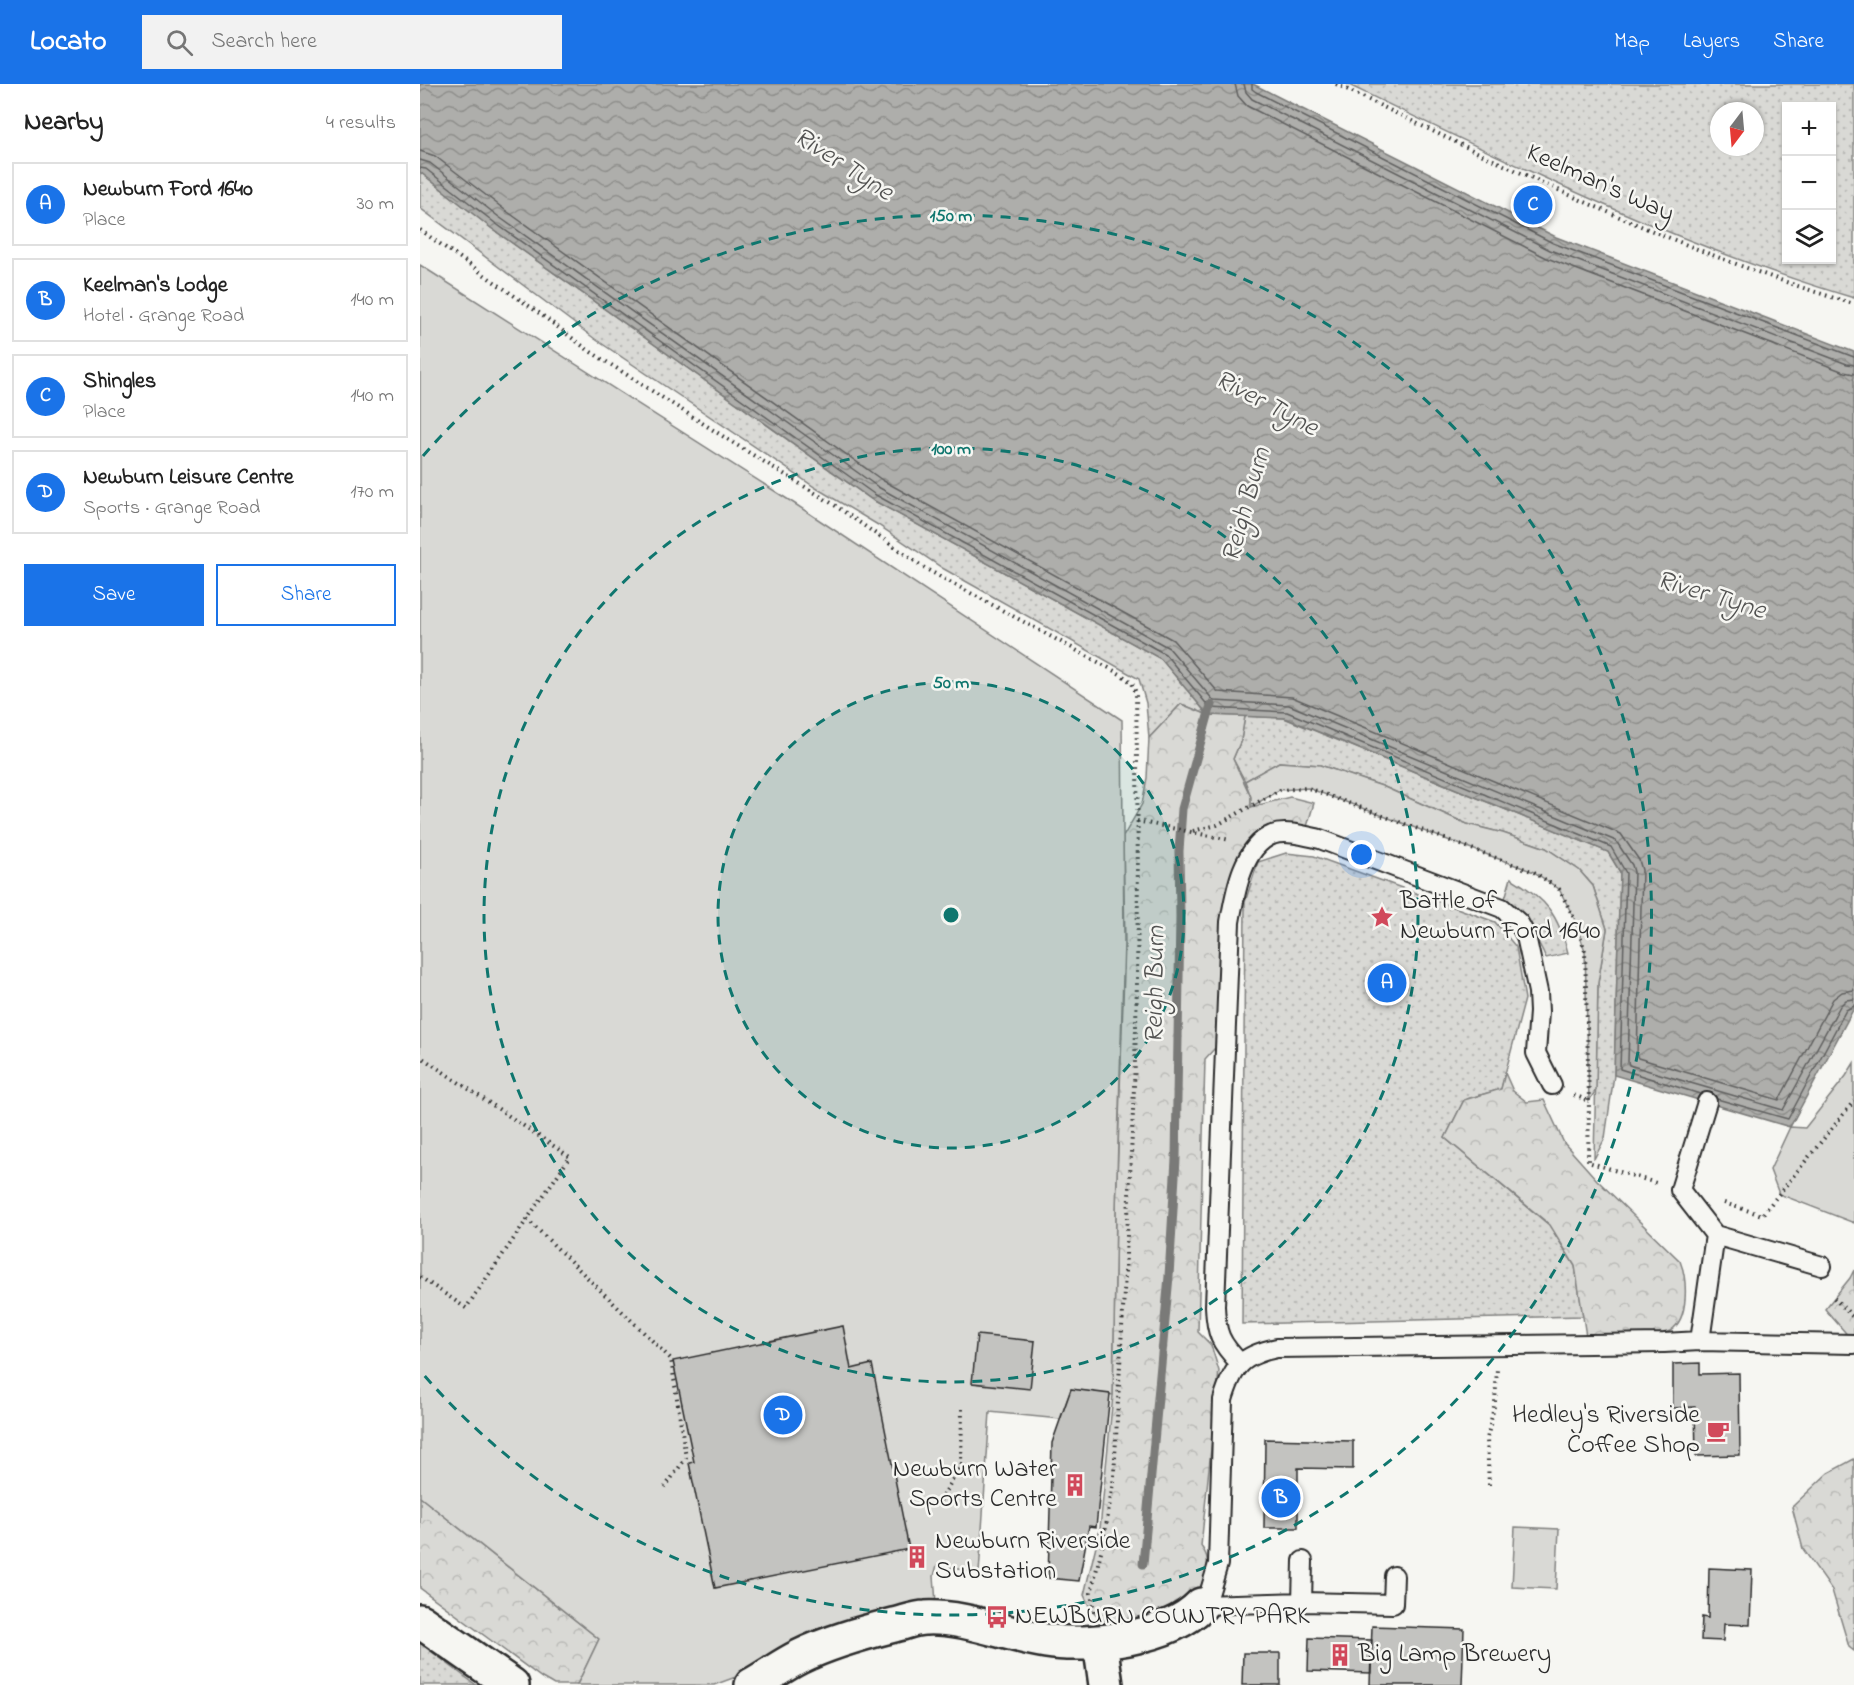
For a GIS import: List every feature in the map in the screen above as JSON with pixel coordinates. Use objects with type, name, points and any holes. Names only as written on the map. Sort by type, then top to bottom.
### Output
[{"type":"street","points":[[752,1685],[799,1657],[833,1642],[924,1617],[963,1622],[1047,1642],[1100,1642],[1153,1633],[1186,1618],[1201,1605]]},
{"type":"street","points":[[420,1621],[512,1685]]},
{"type":"street","points":[[1100,1642],[1106,1685]]},
{"type":"lane","points":[[1240,1363],[1224,1347],[1216,1328],[1215,1306],[1230,922],[1240,877],[1247,859],[1258,846],[1273,835],[1293,834],[1320,838],[1502,908],[1519,923],[1526,936],[1538,992],[1536,1053],[1552,1086]]},
{"type":"lane","points":[[1707,1102],[1680,1190],[1715,1235],[1822,1266]]},
{"type":"lane","points":[[1700,1341],[1715,1235]]},
{"type":"lane","points":[[1201,1605],[1210,1591],[1218,1564],[1223,1400],[1230,1378],[1240,1363],[1258,1352],[1277,1348],[1498,1345],[1664,1348],[1700,1341],[1854,1344]]},
{"type":"lane","points":[[1302,1602],[1303,1561]]},
{"type":"lane","points":[[1201,1605],[1302,1602],[1393,1604],[1394,1576]]},
{"type":"path","name":"Keelman's Way","points":[[1336,84],[1592,205],[1747,268],[1854,304]]},
{"type":"path","points":[[420,230],[588,350],[833,504],[926,568],[1122,675],[1132,683],[1136,693],[1138,917],[1135,1060],[1114,1477],[1104,1539],[1090,1593],[1100,1642]]},
{"type":"path","points":[[1137,821],[1258,846]]},
{"type":"path","points":[[420,1060],[422,1058],[570,1157],[466,1308],[420,1277]]},
{"type":"path","points":[[1762,1215],[1854,1101]]},
{"type":"path","points":[[527,1219],[671,1359],[686,1458],[665,1487]]},
{"type":"path","points":[[1834,1298],[1854,1318]]},
{"type":"path","points":[[1489,1485],[1487,1439],[1494,1402],[1498,1345]]},
{"type":"path","points":[[937,1506],[961,1466],[962,1409]]},
{"type":"green space","points":[[1347,84],[1854,84],[1854,298],[1725,254],[1597,202]]},
{"type":"green space","points":[[420,172],[491,228],[871,499],[1161,659],[1208,715],[1181,704],[1149,738],[1146,703],[1139,679],[944,569],[878,525],[816,488],[595,339],[420,208]]},
{"type":"green space","points":[[420,265],[795,504],[1122,720],[1124,942],[1113,1395],[1071,1389],[1060,1419],[990,1412],[979,1573],[937,1565],[934,1576],[936,1603],[714,1685],[577,1685],[599,1639],[420,1497]]},
{"type":"green space","points":[[1181,704],[1208,715],[1245,716],[1241,740],[1233,759],[1251,797],[1251,807],[1290,797],[1314,803],[1306,830],[1284,824],[1262,838],[1221,932],[1215,1048],[1205,1059],[1198,1332],[1211,1345],[1219,1371],[1201,1546],[1207,1557],[1206,1571],[1191,1604],[1128,1625],[1101,1619],[1090,1608],[1084,1595],[1100,1529],[1113,1395],[1116,1209],[1125,943],[1123,837],[1142,804],[1147,778],[1149,738]]},
{"type":"green space","points":[[1245,716],[1284,718],[1608,852],[1620,872],[1614,1075],[1605,1138],[1594,1159],[1598,983],[1607,929],[1593,886],[1579,870],[1546,848],[1503,833],[1467,824],[1382,786],[1320,765],[1279,762],[1245,781],[1233,759],[1241,740]]},
{"type":"green space","points":[[1279,762],[1320,765],[1382,786],[1467,824],[1503,833],[1546,848],[1579,870],[1593,886],[1607,929],[1598,983],[1596,1090],[1589,1101],[1585,951],[1574,918],[1559,889],[1534,872],[1308,788],[1279,790],[1251,807],[1251,797],[1245,781]]},
{"type":"green space","points":[[1286,853],[1314,856],[1495,922],[1516,947],[1525,999],[1501,1089],[1464,1100],[1445,1138],[1549,1225],[1575,1266],[1583,1316],[1242,1324],[1245,902],[1258,862]]},
{"type":"green space","points":[[1511,878],[1533,893],[1549,909],[1560,928],[1568,953],[1546,958],[1533,934],[1504,902]]},
{"type":"green space","points":[[1854,1063],[1854,1223],[1779,1194],[1770,1170],[1790,1127],[1805,1128]]},
{"type":"green space","points":[[1505,1073],[1513,1091],[1527,1102],[1544,1100],[1564,1143],[1597,1180],[1680,1261],[1685,1287],[1684,1308],[1681,1317],[1670,1331],[1642,1336],[1586,1336],[1575,1266],[1550,1225],[1445,1138],[1464,1100],[1501,1089]]},
{"type":"green space","points":[[1854,1270],[1854,1339],[1851,1339],[1825,1309]]},
{"type":"green space","points":[[1854,1459],[1854,1651],[1849,1647],[1832,1590],[1803,1549],[1792,1507],[1828,1473]]},
{"type":"green space","points":[[420,1497],[599,1639],[577,1685],[554,1685],[542,1678],[420,1588]]},
{"type":"green space","points":[[1515,1527],[1559,1529],[1556,1589],[1512,1587]]},
{"type":"green space","points":[[420,1643],[476,1685],[420,1685]]},
{"type":"water","name":"River Tyne","points":[[420,84],[1253,84],[1556,237],[1854,352],[1854,1008],[1790,1127],[1614,1075],[1620,872],[1608,852],[1285,718],[1208,715],[1161,659],[871,499],[491,228],[420,172]]},
{"type":"building","points":[[843,1326],[851,1369],[872,1364],[909,1549],[715,1588],[689,1463],[694,1462],[673,1361]]},
{"type":"building","points":[[977,1335],[1035,1341],[1030,1389],[972,1383]]},
{"type":"building","name":"Hedley's Riverside Coffee Shop","points":[[1700,1363],[1700,1374],[1739,1373],[1740,1455],[1696,1456],[1695,1407],[1673,1408],[1673,1364]]},
{"type":"building","name":"Newburn Water Sports Centre","points":[[1071,1389],[1110,1394],[1096,1527],[1089,1526],[1079,1581],[1048,1578],[1052,1443]]},
{"type":"building","points":[[1265,1439],[1353,1441],[1353,1469],[1298,1468],[1298,1528],[1264,1528]]},
{"type":"building","name":"Newburn Riverside Substation","points":[[912,1550],[923,1551],[922,1564],[911,1563]]},
{"type":"building","points":[[1709,1568],[1752,1570],[1750,1625],[1724,1624],[1723,1641],[1701,1640],[1702,1617],[1708,1618]]},
{"type":"building","points":[[1372,1626],[1464,1629],[1462,1685],[1370,1685]]},
{"type":"building","name":"Big Lamp Brewery","points":[[1309,1638],[1372,1640],[1371,1673],[1308,1671]]},
{"type":"building","points":[[1243,1653],[1280,1653],[1280,1685],[1242,1685]]},
{"type":"waterway","name":"Reigh Burn","points":[[1143,1564],[1169,1276],[1176,1159],[1179,851],[1182,809],[1211,705]]},
{"type":"place","name":"Shingles","points":[[1533,205]]},
{"type":"place","name":"Battle of Newburn Ford 1640","points":[[1382,917]]},
{"type":"place","name":"Newburn Ford 1640","points":[[1387,983]]},
{"type":"place","name":"Newburn Leisure Centre","points":[[783,1415]]},
{"type":"place","name":"Hedley's Riverside Coffee Shop","points":[[1718,1431]]},
{"type":"place","name":"Newburn Water Sports Centre","points":[[1075,1485]]},
{"type":"place","name":"Keelman's Lodge","points":[[1281,1498]]},
{"type":"place","name":"Newburn Riverside Substation","points":[[917,1557]]},
{"type":"place","name":"NEWBURN COUNTRY PARK","points":[[997,1617]]},
{"type":"place","name":"Big Lamp Brewery","points":[[1340,1655]]}]
